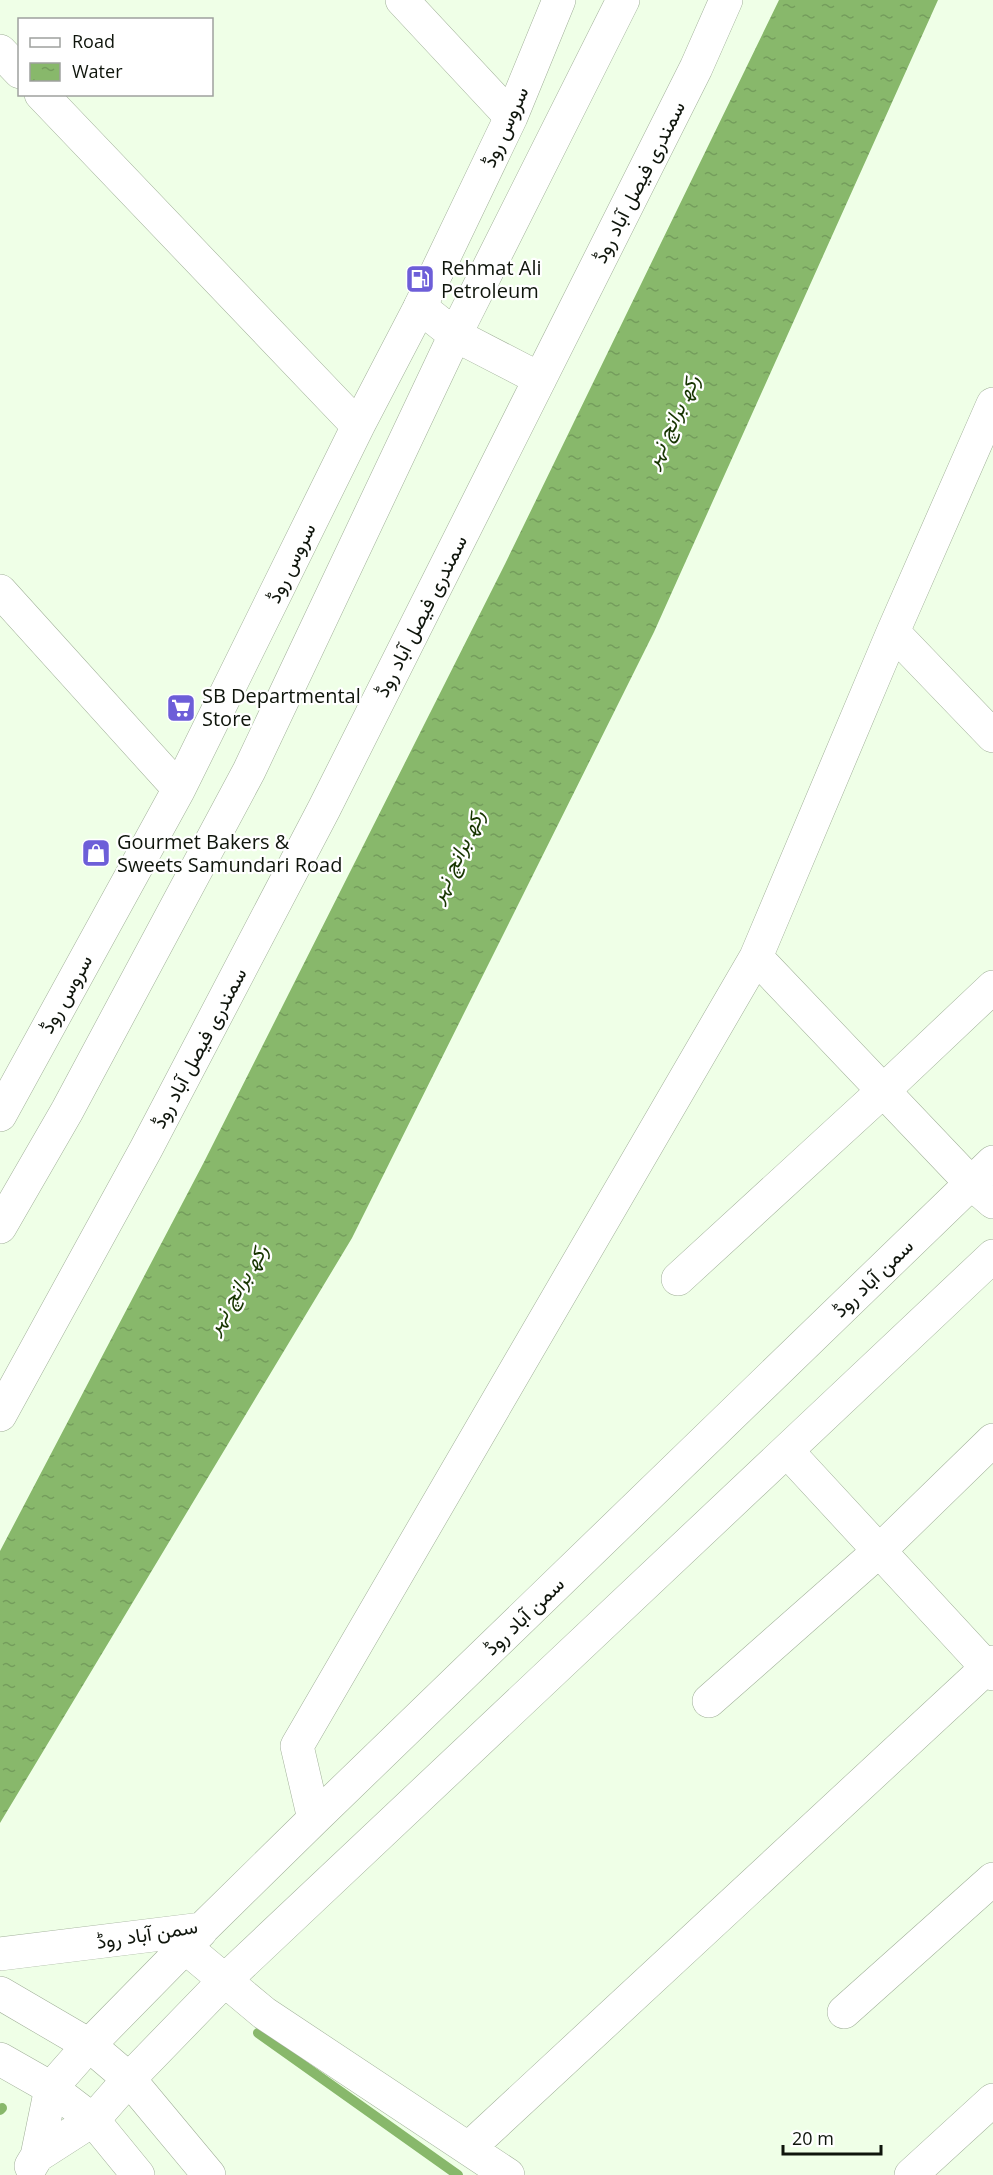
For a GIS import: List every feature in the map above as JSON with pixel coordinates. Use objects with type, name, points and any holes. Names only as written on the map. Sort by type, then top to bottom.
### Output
[{"type":"street","points":[[402,0],[511,117]]},
{"type":"street","name":"سروس روڈ","points":[[0,1115],[179,789],[358,426],[420,307],[511,117],[559,0]]},
{"type":"street","points":[[0,1227],[68,1112],[249,771],[455,334],[623,0]]},
{"type":"street","name":"سمندری فیصل آباد روڈ","points":[[0,1415],[146,1149],[296,862],[696,68],[726,0]]},
{"type":"street","points":[[0,51],[18,70]]},
{"type":"street","points":[[43,96],[358,426]]},
{"type":"street","points":[[420,307],[455,334],[540,379]]},
{"type":"street","points":[[314,1819],[297,1746],[756,957],[993,404]]},
{"type":"street","points":[[0,591],[179,789]]},
{"type":"street","points":[[894,632],[993,736]]},
{"type":"street","points":[[756,957],[883,1091],[986,1183]]},
{"type":"street","points":[[678,1279],[993,987]]},
{"type":"street","name":"سمن آباد روڈ","points":[[0,1954],[194,1938],[314,1819],[986,1183]]},
{"type":"street","points":[[31,2166],[93,2120],[129,2079],[224,1981],[993,1256]]},
{"type":"street","points":[[709,1701],[879,1551],[993,1440]]},
{"type":"street","points":[[469,2148],[991,1668],[787,1451]]},
{"type":"street","points":[[843,2012],[993,1879]]},
{"type":"street","points":[[31,2166],[51,2088],[89,2045],[194,1938],[224,1981],[264,2013],[508,2175]]},
{"type":"street","points":[[0,1993],[89,2045],[129,2079],[209,2175]]},
{"type":"street","points":[[0,2058],[51,2088],[93,2120],[138,2175]]},
{"type":"street","points":[[911,2175],[993,2100]]},
{"type":"water","name":"رکھ برانچ نہر","points":[[779,0],[938,0],[654,632],[352,1238],[0,1823],[0,1551],[204,1162],[505,564]]},
{"type":"waterway","points":[[258,2033],[458,2175]]},
{"type":"place","name":"Rehmat Ali Petroleum","points":[[420,279]]},
{"type":"place","name":"SB Departmental Store","points":[[181,708]]},
{"type":"place","name":"Gourmet Bakers & Sweets Samundari Road","points":[[96,853]]}]
